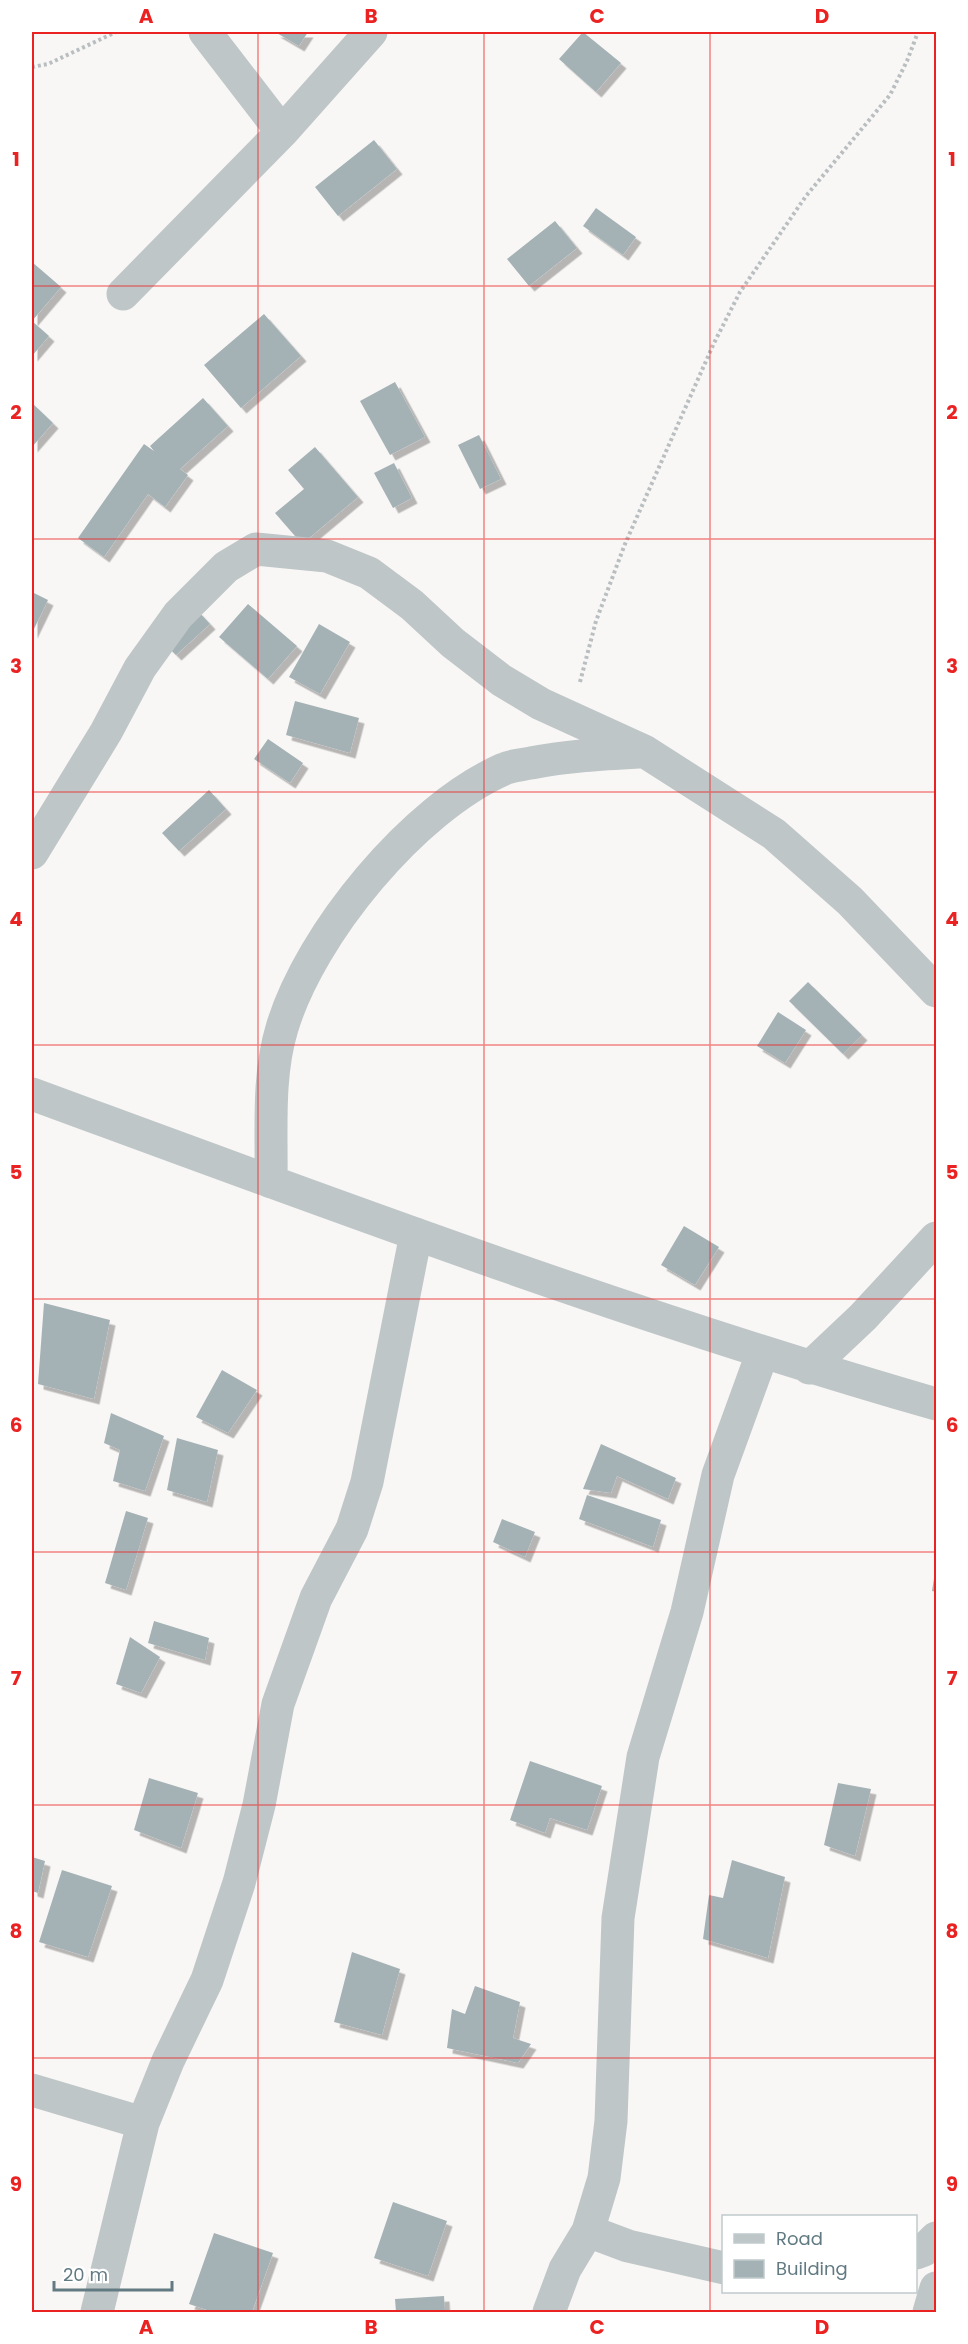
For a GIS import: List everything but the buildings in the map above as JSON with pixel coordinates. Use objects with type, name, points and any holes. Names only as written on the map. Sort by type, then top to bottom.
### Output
[{"type":"street","points":[[205,32],[282,132]]},
{"type":"street","points":[[123,294],[282,132],[371,32]]},
{"type":"street","points":[[32,853],[106,732],[140,668],[178,615],[226,567],[256,549],[327,556],[369,573],[412,605],[453,643],[501,680],[541,704],[644,752],[774,834],[850,901],[936,991]]},
{"type":"street","points":[[271,1182],[273,1076],[281,1029],[305,970],[333,922],[371,876],[420,828],[465,791],[506,768],[571,755],[644,752]]},
{"type":"street","points":[[32,1094],[568,1290],[809,1368],[936,1404]]},
{"type":"street","points":[[97,2313],[143,2122],[168,2061],[207,1980],[239,1882],[259,1805],[278,1704],[316,1598],[352,1529],[364,1492],[416,1234]]},
{"type":"street","points":[[809,1368],[863,1317],[936,1238]]},
{"type":"street","points":[[549,2313],[565,2269],[588,2231],[604,2178],[611,2121],[618,1918],[643,1757],[687,1612],[718,1475],[762,1353]]},
{"type":"street","points":[[32,2090],[143,2122]]},
{"type":"street","points":[[588,2231],[628,2246],[722,2268]]},
{"type":"street","points":[[917,2252],[924,2250],[936,2238]]},
{"type":"street","points":[[929,2313],[936,2288]]},
{"type":"path","points":[[32,67],[48,64],[116,32]]},
{"type":"path","points":[[573,718],[596,621],[625,544],[714,343],[740,292],[772,242],[837,157],[890,95],[907,62],[918,32]]}]
